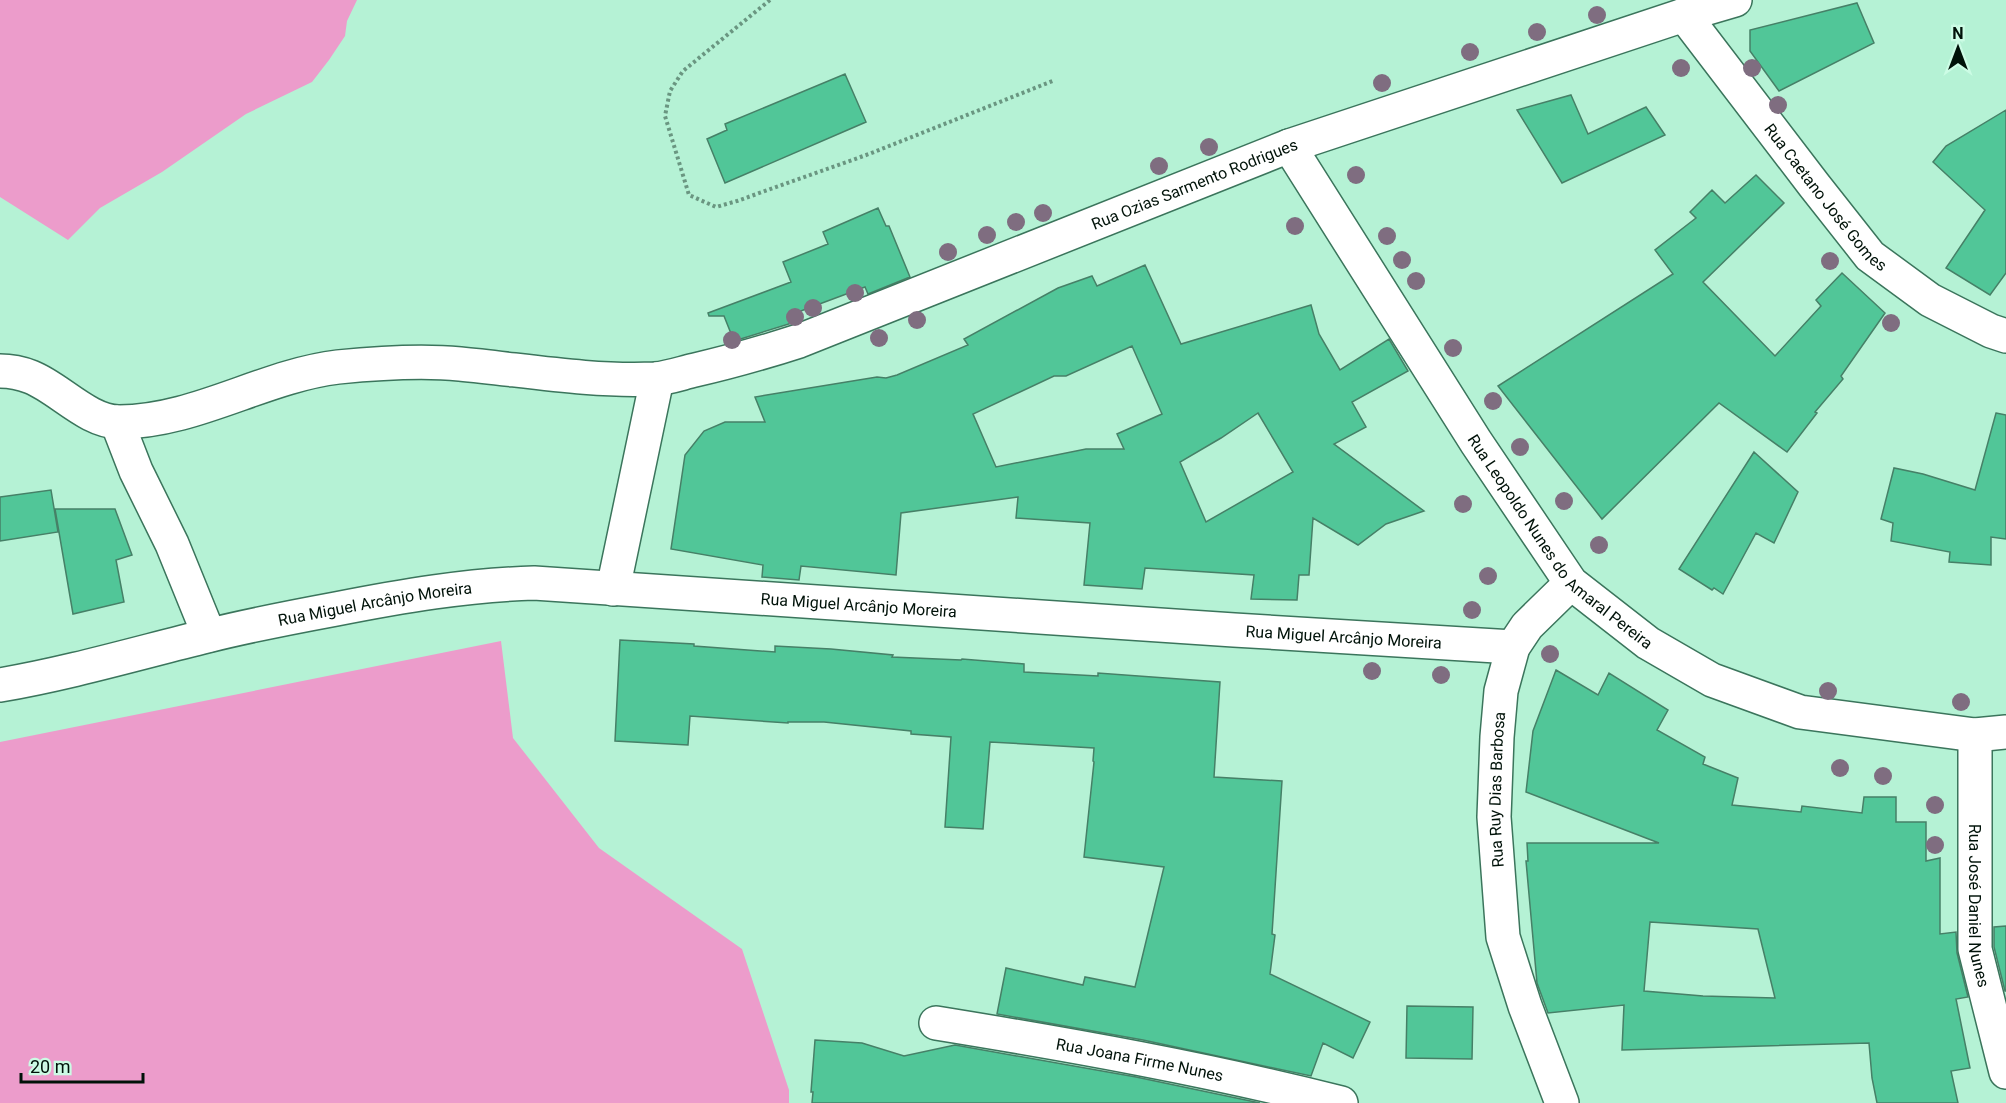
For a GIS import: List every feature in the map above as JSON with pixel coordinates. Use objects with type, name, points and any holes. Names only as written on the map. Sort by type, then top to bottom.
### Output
[{"type":"street","name":"Rua Ozias Sarmento Rodrigues","points":[[657,379],[744,358],[800,341],[1289,146],[1735,0]]},
{"type":"street","name":"Rua Caetano José Gomes","points":[[1684,15],[1870,256],[1930,300],[1991,331],[2006,336]]},
{"type":"street","name":"Rua Leopoldo Nunes do Amaral Pereira","points":[[1289,146],[1476,442],[1571,584],[1648,643],[1712,680],[1800,712],[1991,733]]},
{"type":"street","points":[[0,371],[12,371],[32,377],[96,416],[117,422],[161,418],[305,372],[339,367],[397,363],[457,363],[600,377],[657,379],[613,589]]},
{"type":"street","points":[[117,422],[140,480],[172,544],[209,635]]},
{"type":"street","name":"Rua Miguel Arcânjo Moreira","points":[[0,685],[105,663],[209,635],[385,600],[486,584],[545,583],[1513,647]]},
{"type":"street","points":[[1513,647],[1527,626],[1571,584]]},
{"type":"street","name":"Rua Ruy Dias Barbosa","points":[[1513,647],[1501,691],[1494,817],[1503,937],[1525,1006],[1562,1103]]},
{"type":"street","name":"Rua José Daniel Nunes","points":[[1991,733],[1975,949],[2006,1072]]},
{"type":"street","name":"Rua Joana Firme Nunes","points":[[936,1023],[1061,1043],[1252,1080],[1341,1103]]},
{"type":"path","points":[[770,0],[683,71],[670,91],[664,116],[689,195],[716,207],[869,154],[1055,80]]},
{"type":"shaded area","points":[[0,0],[357,0],[347,21],[345,36],[312,82],[246,114],[162,172],[100,208],[68,240],[0,197]]},
{"type":"shaded area","points":[[501,641],[513,738],[599,848],[742,949],[789,1090],[789,1103],[0,1103],[0,742]]},
{"type":"building","points":[[1857,3],[1874,43],[1779,91],[1750,51],[1750,30]]},
{"type":"building","points":[[845,74],[866,122],[725,183],[707,139],[727,130],[725,124]]},
{"type":"building","points":[[1571,95],[1588,134],[1646,107],[1665,135],[1562,183],[1517,110]]},
{"type":"building","points":[[2006,110],[2006,273],[1990,295],[1946,268],[1985,210],[1933,162],[1946,146]]},
{"type":"building","points":[[1756,175],[1784,203],[1703,282],[1775,356],[1821,306],[1816,300],[1842,273],[1885,313],[1841,376],[1843,379],[1815,412],[1817,413],[1787,452],[1719,403],[1602,519],[1498,386],[1673,274],[1655,250],[1696,218],[1690,212],[1712,190],[1725,203]]},
{"type":"building","points":[[878,208],[886,226],[889,226],[910,277],[868,294],[865,287],[790,315],[792,323],[734,341],[724,316],[709,316],[708,313],[791,282],[783,262],[828,244],[823,232]]},
{"type":"building","points":[[1145,265],[1181,344],[1311,305],[1319,334],[1340,370],[1389,339],[1408,371],[1352,402],[1366,427],[1334,444],[1424,511],[1386,524],[1358,545],[1313,518],[1309,575],[1299,575],[1297,600],[1251,599],[1254,575],[1145,568],[1142,589],[1084,585],[1090,523],[1016,518],[1018,497],[901,513],[896,575],[801,566],[799,580],[762,577],[763,565],[671,549],[685,455],[704,431],[725,422],[765,422],[755,397],[897,375],[968,345],[964,339],[1058,288],[1092,276],[1097,286]],"holes":[[[1132,346],[1162,414],[1117,434],[1124,449],[1086,449],[996,467],[973,414],[1054,376],[1066,376]],[[1258,413],[1293,472],[1206,522],[1180,462]]]},
{"type":"building","points":[[1996,413],[2006,415],[2006,539],[1991,537],[1991,565],[1949,562],[1950,552],[1891,541],[1893,523],[1881,519],[1894,468],[1923,474],[1975,490]]},
{"type":"building","points":[[1754,452],[1798,492],[1774,543],[1756,533],[1723,594],[1714,588],[1712,590],[1679,569]]},
{"type":"building","points":[[51,490],[58,532],[0,541],[0,497]]},
{"type":"building","points":[[55,509],[115,509],[132,555],[116,560],[124,602],[73,614]]},
{"type":"building","points":[[620,640],[775,652],[775,646],[831,649],[893,655],[892,657],[1024,664],[1024,672],[1098,676],[1098,673],[1220,682],[1214,777],[1282,781],[1272,934],[1275,935],[1270,974],[1370,1022],[1353,1058],[1323,1043],[1311,1076],[1143,1040],[997,1014],[1006,968],[1083,985],[1085,977],[1135,987],[1164,867],[1084,857],[1094,748],[990,742],[983,829],[945,827],[951,737],[824,722],[788,723],[690,716],[688,745],[615,741]]},
{"type":"building","points":[[1556,670],[1598,695],[1609,673],[1668,710],[1657,730],[1705,757],[1703,764],[1738,778],[1732,805],[1801,812],[1802,806],[1862,813],[1864,797],[1896,797],[1896,822],[1926,822],[1926,861],[1940,858],[1940,934],[1956,932],[1957,953],[1968,997],[1956,999],[1970,1068],[1951,1071],[1958,1103],[1877,1103],[1869,1043],[1622,1050],[1624,1005],[1548,1013],[1537,983],[1526,861],[1528,861],[1527,843],[1659,843],[1526,792],[1533,731]],"holes":[[[1650,922],[1758,929],[1775,998],[1703,996],[1644,991]]]},
{"type":"building","points":[[2006,926],[2005,991],[1994,947],[1994,927]]},
{"type":"building","points":[[1407,1006],[1473,1007],[1472,1059],[1406,1058]]},
{"type":"building","points":[[815,1040],[862,1043],[904,1056],[955,1045],[1136,1077],[1260,1103],[812,1103]]}]
